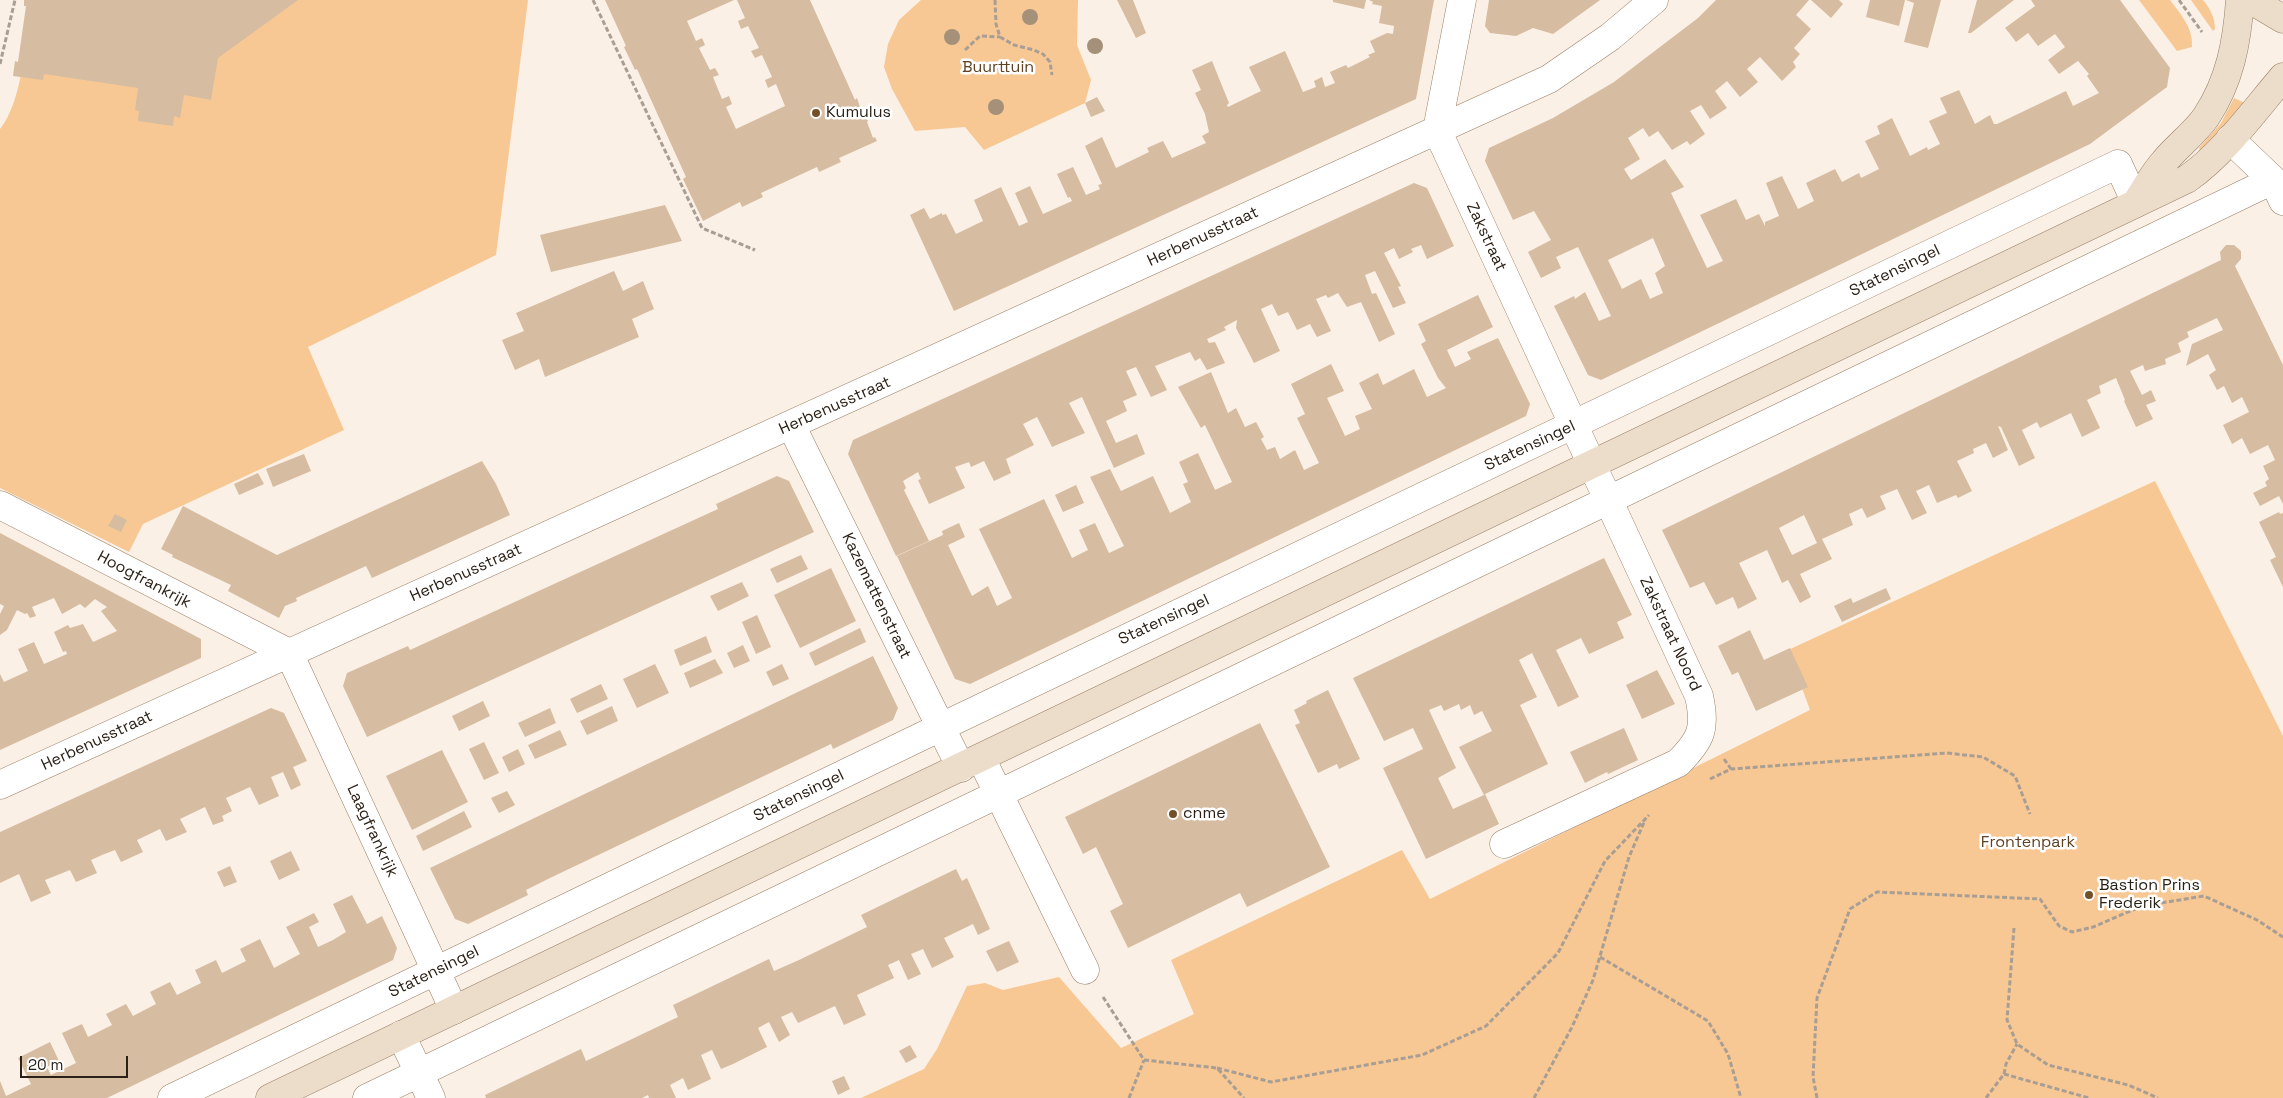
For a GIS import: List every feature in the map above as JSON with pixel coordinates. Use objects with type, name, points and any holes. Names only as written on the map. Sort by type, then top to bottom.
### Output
[{"type":"main road","points":[[2136,204],[2163,162],[2196,129],[2212,107],[2237,41],[2240,0]]},
{"type":"main road","points":[[2251,0],[2283,18]]},
{"type":"main road","points":[[270,1098],[2187,179],[2198,171],[2230,139],[2283,77]]},
{"type":"street","points":[[1437,130],[1462,0]]},
{"type":"street","name":"Herbenusstraat","points":[[0,785],[1549,79],[1610,37],[1654,0]]},
{"type":"street","name":"Zakstraat","points":[[1437,130],[1592,465]]},
{"type":"street","points":[[367,1098],[1608,501],[2278,190],[2230,139]]},
{"type":"street","name":"Statensingel","points":[[172,1098],[941,727],[2118,164],[2136,204]]},
{"type":"street","name":"Kazemattenstraat","points":[[792,425],[941,727],[999,794],[1085,970]]},
{"type":"street","name":"Zakstraat Noord","points":[[1504,844],[1678,763],[1691,750],[1701,734],[1703,716],[1699,696],[1592,465]]},
{"type":"street","name":"Hoogfrankrijk","points":[[0,505],[290,653]]},
{"type":"street","name":"Laagfrankrijk","points":[[290,653],[454,1010]]},
{"type":"street","points":[[401,1035],[430,1098]]},
{"type":"path","points":[[0,64],[16,0]]},
{"type":"path","points":[[593,0],[702,228],[755,250]]},
{"type":"path","points":[[995,0],[996,24],[1000,37]]},
{"type":"path","points":[[2179,0],[2208,38]]},
{"type":"path","points":[[964,50],[980,36],[1000,37],[1014,45],[1043,54],[1050,62],[1052,75]]},
{"type":"path","points":[[1706,781],[1730,769],[1947,752],[1983,757],[2015,776],[2030,814]]},
{"type":"path","points":[[1144,1060],[1217,1068],[1271,1082],[1422,1055],[1486,1026],[1558,953],[1605,861],[1652,811]]},
{"type":"path","points":[[1534,1098],[1572,1027],[1593,980],[1629,858],[1646,817]]},
{"type":"path","points":[[1817,1098],[1813,1077],[1817,998],[1850,909],[1877,892],[2040,899],[2059,926],[2072,932],[2093,927],[2142,906],[2204,896],[2257,920],[2283,937]]},
{"type":"path","points":[[2014,928],[2007,1020],[2017,1044],[2048,1065],[2128,1085],[2158,1098]]},
{"type":"path","points":[[1600,957],[1708,1020],[1728,1054],[1741,1098]]},
{"type":"path","points":[[1085,970],[1144,1060]]},
{"type":"path","points":[[1986,1098],[2004,1074],[2006,1064],[2017,1044]]},
{"type":"path","points":[[1129,1098],[1144,1060]]},
{"type":"path","points":[[1217,1068],[1244,1098]]},
{"type":"path","points":[[2004,1074],[2089,1098]]},
{"type":"green space","points":[[31,0],[528,0],[496,255],[308,347],[344,430],[143,524],[129,552],[0,488],[0,129],[8,117],[19,86]]},
{"type":"green space","name":"Buurttuin","points":[[921,0],[1078,0],[1077,45],[1091,80],[1085,103],[984,150],[965,127],[915,131],[892,89],[884,67],[888,44],[899,20]]},
{"type":"green space","points":[[2139,0],[2170,0],[2182,16],[2191,33],[2192,47],[2177,51]]},
{"type":"green space","points":[[2191,0],[2203,0],[2206,3],[2214,21],[2215,29],[2213,31]]},
{"type":"green space","points":[[2234,98],[2245,103],[2203,150],[2200,151],[2199,148],[2221,123]]},
{"type":"green space","name":"Frontenpark","points":[[2155,481],[2283,736],[2283,1098],[861,1098],[924,1069],[937,1049],[967,986],[985,983],[1003,990],[1059,977],[1121,1048],[1194,1014],[1171,960],[1402,850],[1430,899],[1810,710],[1788,650]]},
{"type":"building","points":[[24,0],[298,0],[218,58],[211,100],[184,95],[180,118],[174,116],[173,126],[138,121],[139,111],[135,110],[138,88],[44,74],[43,80],[13,76],[15,61],[18,62],[26,6],[24,6]]},
{"type":"building","name":"Kumulus","points":[[605,0],[734,0],[687,21],[696,41],[702,38],[705,45],[699,48],[710,70],[715,68],[719,75],[713,77],[722,99],[729,96],[732,104],[726,107],[736,129],[785,106],[776,84],[768,88],[765,80],[772,77],[762,55],[755,58],[751,51],[759,48],[748,26],[741,29],[738,21],[745,18],[737,0],[810,0],[855,100],[857,98],[864,119],[867,118],[873,138],[875,137],[877,141],[839,158],[841,162],[819,172],[817,167],[761,193],[763,197],[742,207],[740,202],[703,221],[683,179],[686,177],[637,69],[635,70],[624,47],[626,46]]},
{"type":"building","points":[[1117,0],[1133,0],[1146,33],[1136,38]]},
{"type":"building","points":[[1333,0],[1366,0],[1364,9],[1333,2]]},
{"type":"building","points":[[1369,0],[1434,0],[1416,99],[954,311],[910,215],[924,208],[930,219],[942,213],[942,215],[946,214],[956,234],[983,221],[974,200],[1001,187],[1019,226],[1028,222],[1015,193],[1030,186],[1043,214],[1072,201],[1070,197],[1068,198],[1057,174],[1073,167],[1086,195],[1100,189],[1098,185],[1102,184],[1085,146],[1102,137],[1116,168],[1149,152],[1147,148],[1163,141],[1172,158],[1206,143],[1202,136],[1209,132],[1205,114],[1195,93],[1201,90],[1192,70],[1212,61],[1229,103],[1228,107],[1261,91],[1249,67],[1285,51],[1303,92],[1316,87],[1314,81],[1322,77],[1325,87],[1335,83],[1330,72],[1346,65],[1348,68],[1370,57],[1368,55],[1375,52],[1370,41],[1387,33],[1393,34],[1394,26],[1379,23],[1382,6],[1372,4],[1373,2]]},
{"type":"building","points":[[1489,0],[1600,0],[1553,34],[1533,28],[1516,36],[1490,33],[1485,26]]},
{"type":"building","points":[[1716,0],[1809,0],[1796,15],[1811,29],[1794,48],[1800,54],[1793,62],[1796,67],[1782,81],[1760,57],[1747,69],[1758,82],[1740,97],[1727,81],[1715,91],[1727,108],[1710,119],[1701,105],[1690,111],[1705,134],[1690,145],[1687,141],[1672,150],[1658,131],[1649,137],[1643,128],[1628,138],[1640,159],[1624,169],[1631,180],[1665,159],[1684,187],[1671,193],[1707,268],[1723,261],[1700,215],[1736,199],[1746,220],[1759,214],[1765,226],[1765,222],[1779,216],[1766,183],[1782,176],[1798,209],[1814,201],[1806,183],[1835,169],[1842,182],[1859,173],[1861,178],[1879,169],[1865,141],[1880,134],[1877,126],[1892,118],[1910,156],[1927,147],[1928,150],[1940,144],[1929,121],[1947,113],[1940,98],[1959,90],[1975,124],[1990,115],[1994,124],[1997,124],[2066,91],[2073,106],[2099,93],[2087,76],[2089,74],[2078,61],[2059,74],[2048,60],[2065,47],[2055,34],[2038,46],[2028,33],[2016,42],[2005,28],[2035,6],[2031,0],[2120,0],[2170,68],[2167,87],[2090,144],[1601,380],[1588,375],[1554,306],[1574,296],[1575,299],[1585,292],[1599,321],[1611,316],[1578,247],[1556,257],[1561,268],[1541,278],[1528,252],[1551,240],[1534,211],[1513,220],[1485,161],[1489,148],[1553,118],[1614,82],[1698,18]],"holes":[[[1653,238],[1665,266],[1655,273],[1663,293],[1650,299],[1641,279],[1622,289],[1608,260]]]},
{"type":"building","points":[[1811,0],[1839,0],[1843,4],[1831,18]]},
{"type":"building","points":[[1870,0],[1905,0],[1899,26],[1866,17]]},
{"type":"building","points":[[1906,0],[1941,0],[1928,48],[1904,42],[1914,3]]},
{"type":"building","points":[[1977,0],[2014,0],[1971,33],[1968,33]]},
{"type":"building","points":[[1097,97],[1105,111],[1091,117],[1085,103]]},
{"type":"building","points":[[1414,183],[1427,188],[1454,246],[1427,259],[1421,245],[1411,249],[1413,252],[1399,259],[1394,248],[1384,253],[1401,286],[1398,287],[1406,303],[1393,308],[1375,271],[1365,275],[1372,294],[1376,293],[1395,334],[1379,342],[1361,302],[1347,307],[1338,293],[1328,298],[1326,295],[1316,299],[1331,331],[1317,337],[1310,324],[1297,330],[1288,312],[1278,316],[1272,304],[1261,309],[1280,351],[1254,363],[1236,328],[1237,320],[1224,327],[1226,330],[1207,339],[1209,343],[1215,342],[1225,363],[1207,370],[1200,358],[1195,361],[1190,352],[1155,366],[1167,390],[1151,397],[1136,367],[1126,371],[1137,395],[1123,401],[1127,411],[1106,421],[1116,443],[1137,434],[1145,454],[1114,468],[1082,397],[1069,403],[1085,433],[1052,447],[1037,417],[1023,424],[1034,445],[1006,459],[1011,473],[994,481],[984,461],[971,467],[969,462],[955,467],[965,488],[929,504],[918,480],[921,479],[918,472],[903,481],[906,488],[904,490],[929,541],[896,556],[848,454],[853,440]]},
{"type":"building","points":[[665,205],[682,241],[551,272],[540,235]]},
{"type":"building","points":[[2226,245],[2234,245],[2241,251],[2241,259],[2235,266],[2283,365],[2283,504],[2279,496],[2260,506],[2253,493],[2267,486],[2265,482],[2269,479],[2263,466],[2275,460],[2268,445],[2250,454],[2242,438],[2232,444],[2223,425],[2249,412],[2242,397],[2232,403],[2224,386],[2217,390],[2209,375],[2216,370],[2208,354],[2186,366],[2192,344],[2223,330],[2217,318],[2187,332],[2189,337],[2178,343],[2181,352],[2165,359],[2166,364],[2145,371],[2143,365],[2130,371],[2142,395],[2151,390],[2156,401],[2146,405],[2153,419],[2136,427],[2116,378],[2099,386],[2101,393],[2087,400],[2100,428],[2082,437],[2071,413],[2040,428],[2037,422],[2022,430],[2035,458],[2019,466],[2001,427],[1998,426],[2008,450],[1993,458],[1986,443],[1973,449],[1974,453],[1957,461],[1972,491],[1958,498],[1956,495],[1937,503],[1929,485],[1916,491],[1927,513],[1912,520],[1897,489],[1880,496],[1886,509],[1867,518],[1862,508],[1849,514],[1853,525],[1822,539],[1832,559],[1800,574],[1811,597],[1800,603],[1788,580],[1782,583],[1767,550],[1739,563],[1757,599],[1738,609],[1733,597],[1716,605],[1704,582],[1690,588],[1662,530],[2221,260],[2220,252]],"holes":[[[1804,515],[1817,543],[1792,555],[1779,528]]]},
{"type":"building","points":[[614,271],[623,291],[643,281],[654,309],[632,319],[639,337],[545,377],[539,359],[515,370],[502,340],[524,331],[516,313]]},
{"type":"building","points":[[1478,295],[1493,327],[1447,350],[1455,367],[1471,359],[1467,352],[1498,338],[1530,404],[1526,416],[970,684],[955,679],[897,556],[943,535],[942,531],[959,523],[965,537],[948,545],[972,596],[988,586],[997,606],[1012,598],[979,529],[1044,499],[1072,558],[1088,550],[1079,530],[1095,523],[1109,553],[1124,546],[1090,477],[1110,469],[1121,491],[1153,476],[1170,513],[1191,502],[1183,484],[1188,482],[1179,462],[1198,453],[1215,490],[1232,482],[1205,425],[1201,428],[1178,387],[1211,372],[1228,413],[1236,408],[1245,427],[1256,422],[1264,437],[1261,439],[1267,450],[1275,447],[1280,459],[1295,450],[1304,470],[1319,463],[1297,418],[1305,414],[1291,384],[1331,364],[1344,391],[1327,398],[1345,436],[1360,429],[1355,416],[1372,409],[1359,383],[1378,373],[1383,385],[1414,369],[1427,397],[1446,388],[1438,378],[1421,344],[1426,341],[1418,324]]},
{"type":"building","points":[[304,454],[311,471],[273,487],[266,469]]},
{"type":"building","points":[[482,461],[496,484],[510,515],[372,578],[366,566],[296,598],[297,601],[285,606],[279,618],[228,591],[231,585],[172,557],[173,555],[161,549],[183,506],[277,555]]},
{"type":"building","points":[[258,473],[264,484],[239,495],[234,484]]},
{"type":"building","points":[[777,476],[789,481],[814,532],[367,737],[343,686],[347,673],[408,646],[410,650],[718,509],[716,504]]},
{"type":"building","points":[[1076,485],[1084,503],[1063,512],[1055,495]]},
{"type":"building","points":[[2279,512],[2280,514],[2283,513],[2283,587],[2270,560],[2276,557],[2259,522]]},
{"type":"building","points":[[115,514],[127,520],[121,532],[108,526]]},
{"type":"building","points":[[0,533],[201,639],[201,658],[0,750],[0,674],[4,682],[28,671],[18,649],[34,642],[44,664],[67,654],[66,651],[63,652],[54,632],[68,625],[70,628],[83,624],[93,642],[117,631],[101,611],[107,607],[95,599],[85,608],[80,604],[62,614],[54,598],[32,607],[36,616],[30,618],[27,613],[25,614],[17,610],[7,630],[0,635],[0,614],[4,606],[0,604]]},
{"type":"building","points":[[801,555],[808,569],[777,583],[770,569]]},
{"type":"building","points":[[1604,558],[1632,615],[1617,622],[1624,638],[1589,654],[1581,638],[1556,650],[1579,697],[1558,707],[1532,653],[1519,660],[1537,697],[1520,705],[1548,764],[1485,794],[1499,824],[1426,859],[1383,768],[1423,749],[1413,728],[1384,741],[1353,678]],"holes":[[[1459,704],[1461,710],[1470,705],[1474,715],[1482,711],[1492,731],[1459,747],[1484,795],[1453,809],[1438,778],[1456,768],[1429,710],[1441,705],[1444,711]]]},
{"type":"building","points":[[831,568],[856,621],[800,648],[774,595]]},
{"type":"building","points":[[742,582],[749,596],[718,611],[710,596]]},
{"type":"building","points":[[1886,588],[1891,599],[1842,622],[1834,606],[1851,598],[1853,603]]},
{"type":"building","points":[[757,615],[771,647],[756,654],[742,622]]},
{"type":"building","points":[[860,628],[866,642],[815,666],[809,653]]},
{"type":"building","points":[[1750,630],[1764,660],[1790,648],[1808,687],[1756,711],[1738,672],[1732,675],[1718,646]]},
{"type":"building","points":[[706,636],[712,652],[680,666],[674,650]]},
{"type":"building","points":[[743,645],[750,661],[734,668],[727,653]]},
{"type":"building","points":[[873,656],[898,708],[893,720],[833,749],[831,744],[550,878],[526,890],[528,895],[468,924],[455,919],[430,868]]},
{"type":"building","points":[[715,659],[723,673],[690,688],[684,673]]},
{"type":"building","points":[[655,664],[669,693],[637,708],[623,679]]},
{"type":"building","points":[[782,664],[789,679],[773,686],[766,672]]},
{"type":"building","points":[[1657,670],[1675,704],[1642,719],[1626,685]]},
{"type":"building","points":[[601,684],[608,699],[577,713],[570,699]]},
{"type":"building","points":[[1328,690],[1360,759],[1339,769],[1337,764],[1318,773],[1295,725],[1300,723],[1294,710],[1307,703],[1306,701]]},
{"type":"building","points":[[483,701],[490,716],[459,731],[452,716]]},
{"type":"building","points":[[612,706],[618,721],[587,735],[580,721]]},
{"type":"building","points":[[271,708],[284,713],[307,761],[293,767],[301,785],[291,790],[283,772],[271,777],[279,796],[259,805],[250,787],[226,798],[232,811],[222,816],[224,821],[213,825],[205,807],[180,819],[187,832],[166,841],[160,829],[137,840],[143,852],[121,862],[115,850],[102,855],[91,860],[97,873],[76,882],[70,870],[45,880],[51,893],[31,902],[19,874],[0,883],[0,832]]},
{"type":"building","points":[[550,708],[556,723],[525,737],[518,723]]},
{"type":"building","points":[[1260,723],[1330,867],[1247,907],[1240,893],[1128,948],[1110,911],[1123,904],[1096,847],[1083,854],[1065,817]]},
{"type":"building","points":[[1624,728],[1638,760],[1585,783],[1570,752]]},
{"type":"building","points":[[560,730],[567,745],[535,759],[528,745]]},
{"type":"building","points":[[484,742],[499,773],[484,780],[469,749]]},
{"type":"building","points":[[518,749],[525,764],[509,772],[502,757]]},
{"type":"building","points":[[442,750],[468,802],[412,830],[386,776]]},
{"type":"building","points":[[507,791],[515,805],[499,813],[491,798]]},
{"type":"building","points":[[464,811],[472,827],[423,851],[416,836]]},
{"type":"building","points":[[291,851],[300,870],[279,880],[270,861]]},
{"type":"building","points":[[230,866],[237,882],[224,887],[217,872]]},
{"type":"building","points":[[956,869],[962,881],[967,878],[990,929],[978,935],[973,924],[944,938],[954,957],[932,968],[923,949],[911,954],[921,974],[908,980],[899,960],[888,965],[894,978],[857,995],[866,1015],[844,1025],[835,1006],[798,1023],[792,1012],[781,1017],[790,1035],[779,1042],[769,1022],[758,1028],[767,1047],[721,1069],[712,1050],[701,1055],[711,1079],[688,1090],[683,1078],[670,1085],[676,1098],[649,1098],[648,1095],[642,1098],[486,1098],[485,1095],[581,1049],[586,1061],[678,1017],[673,1005],[769,959],[774,971],[867,927],[861,915]]},
{"type":"building","points":[[352,895],[367,924],[382,916],[397,948],[393,960],[107,1098],[0,1098],[0,1081],[6,1096],[31,1084],[18,1058],[50,1042],[59,1061],[47,1067],[51,1075],[76,1063],[62,1033],[82,1024],[88,1037],[112,1025],[106,1014],[126,1004],[133,1016],[156,1004],[150,992],[170,982],[177,995],[201,983],[195,970],[216,960],[222,973],[246,961],[240,949],[260,939],[274,968],[300,954],[286,927],[314,913],[319,922],[309,927],[318,947],[333,940],[346,932],[333,904]]},
{"type":"building","points":[[1009,941],[1019,962],[997,972],[986,951]]},
{"type":"building","points":[[910,1045],[917,1057],[906,1063],[899,1051]]},
{"type":"building","points":[[844,1076],[850,1089],[838,1095],[832,1081]]},
{"type":"place","name":"Kumulus","points":[[816,113]]},
{"type":"place","name":"cnme","points":[[1173,814]]},
{"type":"place","name":"Bastion Prins Frederik","points":[[2089,895]]}]
